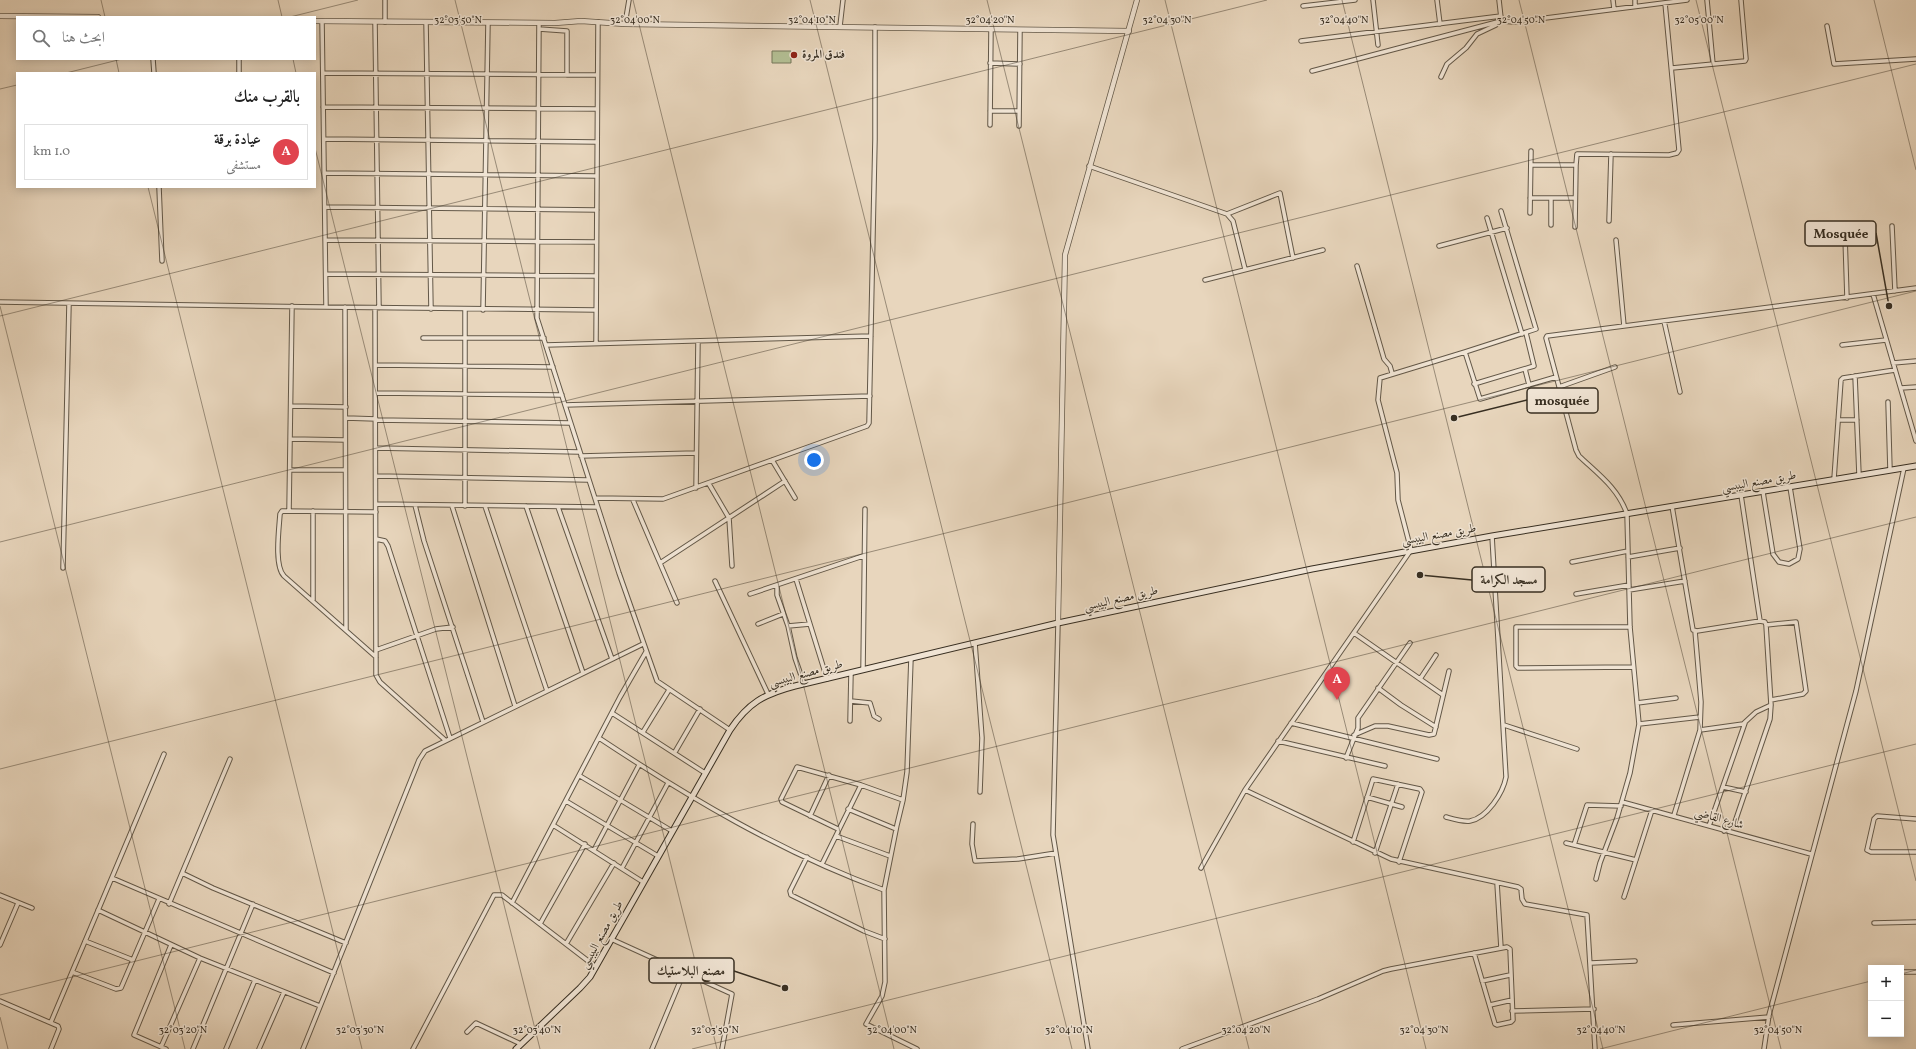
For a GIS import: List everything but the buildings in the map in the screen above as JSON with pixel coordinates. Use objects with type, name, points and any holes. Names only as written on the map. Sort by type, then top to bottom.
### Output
[{"type":"main road","name":"طريق مصنع البيبسي","points":[[516,1049],[580,988],[596,967],[691,796],[730,730],[746,708],[768,694],[1058,623],[1312,569],[1492,536],[1916,466]]},
{"type":"street","points":[[385,0],[385,22]]},
{"type":"street","points":[[625,24],[629,0]]},
{"type":"street","points":[[840,26],[843,0]]},
{"type":"street","points":[[1088,1049],[1053,829],[1064,262],[1066,249],[1137,0]]},
{"type":"street","points":[[1303,6],[1355,0]]},
{"type":"street","points":[[1373,0],[1378,45]]},
{"type":"street","points":[[1437,0],[1440,24]]},
{"type":"street","points":[[1499,0],[1502,21]]},
{"type":"street","points":[[1614,0],[1614,9]]},
{"type":"street","points":[[1635,0],[1635,6]]},
{"type":"street","points":[[1312,71],[1502,21],[1514,22],[1658,2],[1687,0]]},
{"type":"street","points":[[1707,0],[1713,64]]},
{"type":"street","points":[[1672,68],[1742,62],[1746,59],[1741,0]]},
{"type":"street","points":[[1575,227],[1576,157],[1580,153],[1669,155],[1677,153],[1679,150],[1665,2]]},
{"type":"street","points":[[0,16],[16,16]]},
{"type":"street","points":[[1301,41],[1501,16]]},
{"type":"street","points":[[316,21],[488,23],[539,26],[567,31],[567,75]]},
{"type":"street","points":[[539,26],[582,21],[625,24],[1129,31]]},
{"type":"street","points":[[322,22],[326,306]]},
{"type":"street","points":[[375,22],[378,240],[376,365],[376,675],[380,682],[445,740]]},
{"type":"street","points":[[426,22],[431,309]]},
{"type":"street","points":[[596,343],[596,142],[598,22]]},
{"type":"street","points":[[1441,77],[1447,64],[1466,48],[1480,32],[1494,27],[1497,22]]},
{"type":"street","points":[[483,310],[485,209],[484,141],[488,23]]},
{"type":"street","points":[[539,26],[536,309],[588,480],[643,644],[657,681],[730,730]]},
{"type":"street","points":[[1827,26],[1834,64],[1916,59]]},
{"type":"street","points":[[595,498],[633,500],[663,499],[709,484],[868,425],[870,420],[875,27]]},
{"type":"street","points":[[1478,27],[1480,32]]},
{"type":"street","points":[[990,125],[991,29]]},
{"type":"street","points":[[1019,126],[1020,30]]},
{"type":"street","points":[[153,60],[154,72]]},
{"type":"street","points":[[239,60],[239,72]]},
{"type":"street","points":[[990,64],[1020,64]]},
{"type":"street","points":[[323,73],[597,75]]},
{"type":"street","points":[[323,107],[597,109]]},
{"type":"street","points":[[990,111],[1019,111]]},
{"type":"street","points":[[324,139],[596,142]]},
{"type":"street","points":[[1530,151],[1530,213]]},
{"type":"street","points":[[1609,221],[1610,154]]},
{"type":"street","points":[[1531,165],[1576,165]]},
{"type":"street","points":[[1090,166],[1227,214],[1233,221],[1245,269]]},
{"type":"street","points":[[324,173],[485,176],[596,176]]},
{"type":"street","points":[[159,188],[162,261]]},
{"type":"street","points":[[1227,214],[1280,193],[1293,258]]},
{"type":"street","points":[[1530,198],[1575,198]]},
{"type":"street","points":[[1551,198],[1551,225]]},
{"type":"street","points":[[325,206],[597,210]]},
{"type":"street","points":[[1201,868],[1245,790],[1411,550],[1398,500],[1397,473],[1378,400],[1379,379],[1392,373],[1536,330],[1537,327],[1501,211]]},
{"type":"street","points":[[1474,384],[1532,367],[1534,363],[1488,218]]},
{"type":"street","points":[[1892,226],[1895,290]]},
{"type":"street","points":[[1440,246],[1507,228]]},
{"type":"street","points":[[1845,236],[1847,298]]},
{"type":"street","points":[[325,240],[596,242]]},
{"type":"street","points":[[1616,240],[1624,326]]},
{"type":"street","points":[[1205,280],[1323,250]]},
{"type":"street","points":[[1357,266],[1384,359],[1390,366],[1392,373]]},
{"type":"street","points":[[326,274],[596,276]]},
{"type":"street","points":[[1596,879],[1621,804],[1636,746],[1638,724],[1630,627],[1627,514],[1624,505],[1610,484],[1579,456],[1576,450],[1556,377],[1547,336],[1916,288]]},
{"type":"street","points":[[1873,294],[1916,441]]},
{"type":"street","points":[[0,302],[326,306],[465,310],[596,310]]},
{"type":"street","points":[[63,568],[69,304]]},
{"type":"street","points":[[289,511],[292,306]]},
{"type":"street","points":[[345,307],[346,630]]},
{"type":"street","points":[[465,310],[466,506]]},
{"type":"street","points":[[1664,321],[1680,392]]},
{"type":"street","points":[[546,345],[871,336]]},
{"type":"street","points":[[423,338],[544,338]]},
{"type":"street","points":[[1842,345],[1886,340]]},
{"type":"street","points":[[696,488],[698,341]]},
{"type":"street","points":[[1465,352],[1478,397],[1482,399],[1556,377]]},
{"type":"street","points":[[1893,363],[1916,361]]},
{"type":"street","points":[[376,365],[553,367]]},
{"type":"street","points":[[1559,387],[1615,368]]},
{"type":"street","points":[[1525,369],[1529,385]]},
{"type":"street","points":[[1834,479],[1841,380],[1855,376],[1895,370]]},
{"type":"street","points":[[1855,376],[1859,475]]},
{"type":"street","points":[[1901,388],[1916,387]]},
{"type":"street","points":[[376,393],[562,396]]},
{"type":"street","points":[[565,405],[870,396]]},
{"type":"street","points":[[1888,402],[1890,470]]},
{"type":"street","points":[[291,406],[346,406]]},
{"type":"street","points":[[346,418],[465,422],[570,423]]},
{"type":"street","points":[[1838,420],[1857,420]]},
{"type":"street","points":[[290,439],[346,440]]},
{"type":"street","points":[[376,448],[579,452]]},
{"type":"street","points":[[581,456],[696,453]]},
{"type":"street","points":[[772,460],[795,498]]},
{"type":"street","points":[[1764,1049],[1769,1017],[1811,854],[1856,691],[1904,468]]},
{"type":"street","points":[[290,470],[345,470]]},
{"type":"street","points":[[376,476],[588,480]]},
{"type":"street","points":[[660,563],[785,481]]},
{"type":"street","points":[[709,484],[729,518],[732,566]]},
{"type":"street","points":[[1763,492],[1773,554],[1779,562],[1789,564],[1794,563],[1798,559],[1800,549],[1790,487]]},
{"type":"street","points":[[1741,495],[1760,621]]},
{"type":"street","points":[[633,500],[677,603]]},
{"type":"street","points":[[376,504],[597,507]]},
{"type":"street","points":[[415,505],[424,541],[483,722]]},
{"type":"street","points":[[452,506],[515,706]]},
{"type":"street","points":[[485,506],[547,691]]},
{"type":"street","points":[[526,506],[583,673]]},
{"type":"street","points":[[1672,506],[1693,627],[1695,631],[1701,702],[1700,730],[1674,815]]},
{"type":"street","points":[[558,507],[612,659]]},
{"type":"street","points":[[863,670],[863,556],[865,509]]},
{"type":"street","points":[[376,512],[282,511],[280,514],[279,568],[284,576],[376,657]]},
{"type":"street","points":[[313,511],[313,600]]},
{"type":"street","points":[[1446,817],[1465,822],[1475,820],[1485,812],[1501,792],[1506,772],[1492,536]]},
{"type":"street","points":[[376,539],[385,541],[388,546],[450,738]]},
{"type":"street","points":[[1628,557],[1680,548]]},
{"type":"street","points":[[1572,562],[1628,552]]},
{"type":"street","points":[[750,594],[863,556]]},
{"type":"street","points":[[796,579],[827,679]]},
{"type":"street","points":[[715,581],[768,694]]},
{"type":"street","points":[[1576,594],[1685,581]]},
{"type":"street","points":[[777,586],[795,658],[804,684]]},
{"type":"street","points":[[758,624],[784,614]]},
{"type":"street","points":[[1695,631],[1760,621],[1765,622],[1766,625],[1771,702],[1770,719],[1736,822],[1724,831]]},
{"type":"street","points":[[1710,826],[1745,723],[1756,712],[1771,702],[1803,694],[1806,691],[1796,622],[1766,625]]},
{"type":"street","points":[[788,626],[810,624]]},
{"type":"street","points":[[376,650],[440,628],[453,627]]},
{"type":"street","points":[[1630,627],[1516,627],[1516,666],[1518,668],[1633,667]]},
{"type":"street","points":[[1354,633],[1443,695]]},
{"type":"street","points":[[975,643],[982,738],[980,792]]},
{"type":"street","points":[[1346,758],[1358,726],[1358,718],[1410,643]]},
{"type":"street","points":[[303,1049],[419,760],[424,751],[643,644]]},
{"type":"street","points":[[512,903],[580,776],[612,712],[646,652]]},
{"type":"street","points":[[1420,679],[1436,655]]},
{"type":"street","points":[[912,658],[907,772],[903,800],[884,890],[886,969],[882,996],[866,1024],[917,1049]]},
{"type":"street","points":[[1354,737],[1372,727],[1382,726],[1431,735],[1435,732],[1449,671]]},
{"type":"street","points":[[850,721],[851,673]]},
{"type":"street","points":[[1378,688],[1401,705],[1436,727]]},
{"type":"street","points":[[643,732],[669,690]]},
{"type":"street","points":[[1637,703],[1676,698]]},
{"type":"street","points":[[850,701],[870,703],[874,717],[879,719]]},
{"type":"street","points":[[675,752],[700,709]]},
{"type":"street","points":[[612,712],[705,773]]},
{"type":"street","points":[[1638,724],[1700,717]]},
{"type":"street","points":[[1291,723],[1437,758]]},
{"type":"street","points":[[1700,730],[1745,723]]},
{"type":"street","points":[[1504,725],[1577,748]]},
{"type":"street","points":[[599,738],[668,783],[756,833],[822,864],[884,890]]},
{"type":"street","points":[[1278,741],[1385,766]]},
{"type":"street","points":[[51,1022],[164,754]]},
{"type":"street","points":[[169,904],[230,759]]},
{"type":"street","points":[[594,850],[639,764]]},
{"type":"street","points":[[838,829],[782,802],[781,799],[795,768],[799,766],[861,785],[903,800]]},
{"type":"street","points":[[810,816],[829,775]]},
{"type":"street","points":[[580,776],[672,831]]},
{"type":"street","points":[[1353,842],[1374,778],[1420,789],[1422,792],[1399,862]]},
{"type":"street","points":[[622,868],[668,783]]},
{"type":"street","points":[[1375,852],[1398,784]]},
{"type":"street","points":[[822,864],[861,785]]},
{"type":"street","points":[[1723,786],[1746,792]]},
{"type":"street","points":[[1245,790],[1353,842],[1399,862],[1520,888],[1522,899],[1525,904],[1587,915],[1596,1049]]},
{"type":"street","points":[[1367,797],[1402,807]]},
{"type":"street","points":[[566,801],[658,856]]},
{"type":"street","name":"شارع القاضي","points":[[1574,845],[1587,805],[1621,804],[1674,815],[1724,831],[1811,854]]},
{"type":"street","points":[[848,809],[896,828]]},
{"type":"street","points":[[1624,897],[1652,810]]},
{"type":"street","points":[[1916,819],[1877,816],[1874,819],[1867,850],[1871,852],[1916,851]]},
{"type":"street","points":[[973,824],[973,859],[978,862],[1018,859],[1056,853]]},
{"type":"street","points":[[553,826],[585,844],[643,882]]},
{"type":"street","points":[[836,836],[890,856]]},
{"type":"street","points":[[1566,843],[1636,860]]},
{"type":"street","points":[[540,924],[585,844]]},
{"type":"street","points":[[807,857],[790,891],[791,895],[864,932],[885,939]]},
{"type":"street","points":[[566,944],[614,863]]},
{"type":"street","points":[[182,873],[346,943]]},
{"type":"street","points":[[112,878],[241,935],[334,973]]},
{"type":"street","points":[[1497,883],[1501,948]]},
{"type":"street","points":[[0,895],[32,908]]},
{"type":"street","points":[[413,1049],[494,895],[502,895],[596,967]]},
{"type":"street","points":[[72,972],[118,989],[121,988],[158,899]]},
{"type":"street","points":[[0,945],[18,903]]},
{"type":"street","points":[[193,1049],[253,904]]},
{"type":"street","points":[[98,910],[200,958],[320,1006]]},
{"type":"street","points":[[1874,923],[1916,922]]},
{"type":"street","points":[[611,939],[732,994],[722,1049]]},
{"type":"street","points":[[85,941],[133,960]]},
{"type":"street","points":[[166,1049],[136,1037],[134,1034],[171,945]]},
{"type":"street","points":[[1182,1049],[1318,999],[1383,971],[1474,953],[1507,947],[1510,949],[1512,1021],[1497,1025],[1474,953]]},
{"type":"street","points":[[161,1047],[200,958]]},
{"type":"street","points":[[1591,963],[1634,961]]},
{"type":"street","points":[[652,1049],[684,972]]},
{"type":"street","points":[[1904,972],[1916,972]]},
{"type":"street","points":[[1482,981],[1510,975]]},
{"type":"street","points":[[226,1049],[255,980]]},
{"type":"street","points":[[259,1049],[284,992]]},
{"type":"street","points":[[1490,1005],[1512,1000]]},
{"type":"street","points":[[0,1001],[58,1026],[59,1029],[51,1049]]},
{"type":"street","points":[[1512,1011],[1594,1009]]},
{"type":"street","points":[[1673,1025],[1769,1017]]},
{"type":"street","points":[[467,1032],[476,1023],[521,1044]]},
{"type":"green space","points":[[772,51],[791,51],[791,63],[772,63]]},
{"type":"place","name":"فندق المروة","points":[[794,55]]},
{"type":"place","name":"Mosquée","points":[[1889,306]]},
{"type":"place","name":"mosquée","points":[[1454,418]]},
{"type":"place","name":"مسجد الكرامة","points":[[1420,575]]},
{"type":"place","name":"عيادة برقة","points":[[1337,700]]},
{"type":"place","name":"مصنع البلاستيك","points":[[785,988]]}]
